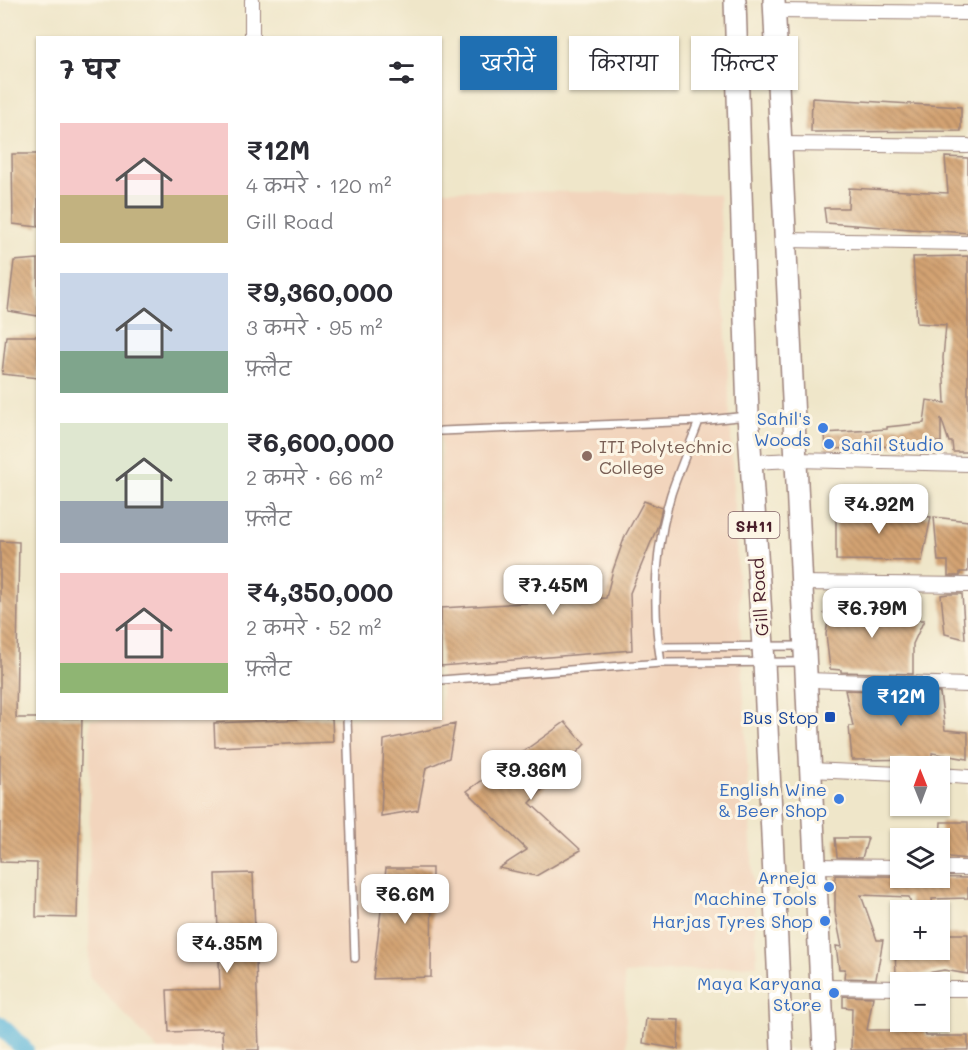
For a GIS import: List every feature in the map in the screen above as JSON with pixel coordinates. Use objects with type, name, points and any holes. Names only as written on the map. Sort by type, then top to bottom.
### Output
[{"type":"main road","name":"Gill Road","points":[[735,0],[750,462],[763,654],[782,1050]]},
{"type":"main road","name":"SH11","points":[[775,5],[824,1050]]},
{"type":"street","points":[[252,0],[252,36]]},
{"type":"street","points":[[775,5],[968,13]]},
{"type":"street","points":[[781,144],[968,146]]},
{"type":"street","points":[[786,240],[968,243]]},
{"type":"street","points":[[750,462],[796,460],[968,464]]},
{"type":"street","points":[[801,583],[968,585]]},
{"type":"street","points":[[805,663],[968,685]]},
{"type":"street","points":[[810,770],[890,774]]},
{"type":"street","points":[[950,776],[968,777]]},
{"type":"street","points":[[815,866],[890,867]]},
{"type":"street","points":[[950,868],[968,868]]},
{"type":"street","points":[[821,987],[890,988]]},
{"type":"street","points":[[950,989],[968,989]]},
{"type":"lane","points":[[442,431],[699,421],[748,416]]},
{"type":"lane","points":[[661,663],[655,610],[659,548],[671,494],[699,421]]},
{"type":"lane","points":[[659,647],[763,654],[805,663]]},
{"type":"lane","points":[[442,680],[763,654],[805,663]]},
{"type":"lane","points":[[347,720],[355,958]]},
{"type":"shaded area","name":"ITI Polytechnic College","points":[[442,190],[719,194],[757,965],[624,974],[627,1050],[158,1050],[89,976],[90,720],[442,720]]},
{"type":"building","points":[[812,98],[961,107],[961,131],[811,132]]},
{"type":"building","points":[[12,154],[36,154],[36,227],[13,224]]},
{"type":"building","points":[[945,157],[968,158],[968,233],[826,223],[824,208],[848,208],[849,188],[948,193]]},
{"type":"building","points":[[968,256],[968,452],[953,452],[952,442],[949,442],[941,418],[941,442],[912,443],[912,447],[862,446],[862,448],[826,449],[825,433],[887,429],[887,427],[924,423],[927,400],[945,403],[943,358],[946,325],[917,323],[913,257]]},
{"type":"building","points":[[36,259],[36,316],[8,311],[14,261]]},
{"type":"building","points":[[6,336],[36,336],[36,378],[2,374]]},
{"type":"building","points":[[644,501],[662,508],[658,525],[630,593],[632,650],[442,666],[442,608],[606,598],[625,536]]},
{"type":"building","points":[[836,505],[878,505],[878,512],[931,517],[922,561],[836,560]]},
{"type":"building","points":[[934,517],[968,521],[968,572],[960,572],[960,576],[948,576],[948,561],[938,561]]},
{"type":"building","points":[[0,541],[19,542],[16,718],[82,720],[77,918],[36,917],[37,863],[0,862]]},
{"type":"building","points":[[962,594],[965,639],[945,634],[941,595]]},
{"type":"building","points":[[892,596],[914,597],[909,620],[924,620],[913,644],[913,674],[841,672],[841,670],[830,669],[826,634],[829,614],[824,614],[828,600],[855,599],[851,622],[890,621]]},
{"type":"building","points":[[845,690],[940,693],[945,730],[968,732],[968,759],[932,753],[932,756],[890,756],[890,760],[852,760],[849,726],[853,726]]},
{"type":"building","points":[[332,720],[333,742],[215,747],[214,723]]},
{"type":"building","points":[[565,722],[585,744],[530,803],[581,850],[536,876],[499,868],[527,850],[467,791]]},
{"type":"building","points":[[455,724],[449,758],[426,768],[418,810],[381,816],[384,740]]},
{"type":"building","points":[[941,822],[968,822],[968,859],[950,857],[950,828],[941,828]]},
{"type":"building","points":[[835,838],[868,838],[862,858],[837,857]]},
{"type":"building","points":[[386,868],[432,868],[431,977],[373,979]]},
{"type":"building","points":[[253,873],[259,1050],[223,1050],[222,1030],[169,1032],[167,990],[220,989],[216,874]]},
{"type":"building","points":[[835,875],[890,876],[890,888],[950,888],[950,878],[968,878],[968,898],[910,900],[909,897],[861,895],[877,940],[883,940],[876,979],[844,978],[845,969],[839,969],[836,946],[842,947],[835,912]]},
{"type":"building","points":[[950,934],[968,934],[968,974],[944,970],[896,972],[895,960],[950,960]]},
{"type":"building","points":[[843,996],[873,997],[867,1030],[925,1032],[926,1036],[968,1036],[968,1050],[851,1050],[852,1008],[843,1007]]},
{"type":"building","points":[[646,1019],[679,1020],[678,1049],[643,1043]]},
{"type":"waterway","points":[[0,1025],[25,1050]]},
{"type":"place","name":"Sahil's Woods","points":[[823,428]]},
{"type":"place","name":"Sahil Studio","points":[[829,444]]},
{"type":"place","name":"ITI Polytechnic College","points":[[587,456]]},
{"type":"place","name":"Bus Stop","points":[[830,717]]},
{"type":"place","name":"English Wine & Beer Shop","points":[[839,799]]},
{"type":"place","name":"Arneja Machine Tools","points":[[829,887]]},
{"type":"place","name":"Harjas Tyres Shop","points":[[825,921]]},
{"type":"place","name":"Maya Karyana Store","points":[[834,993]]}]
